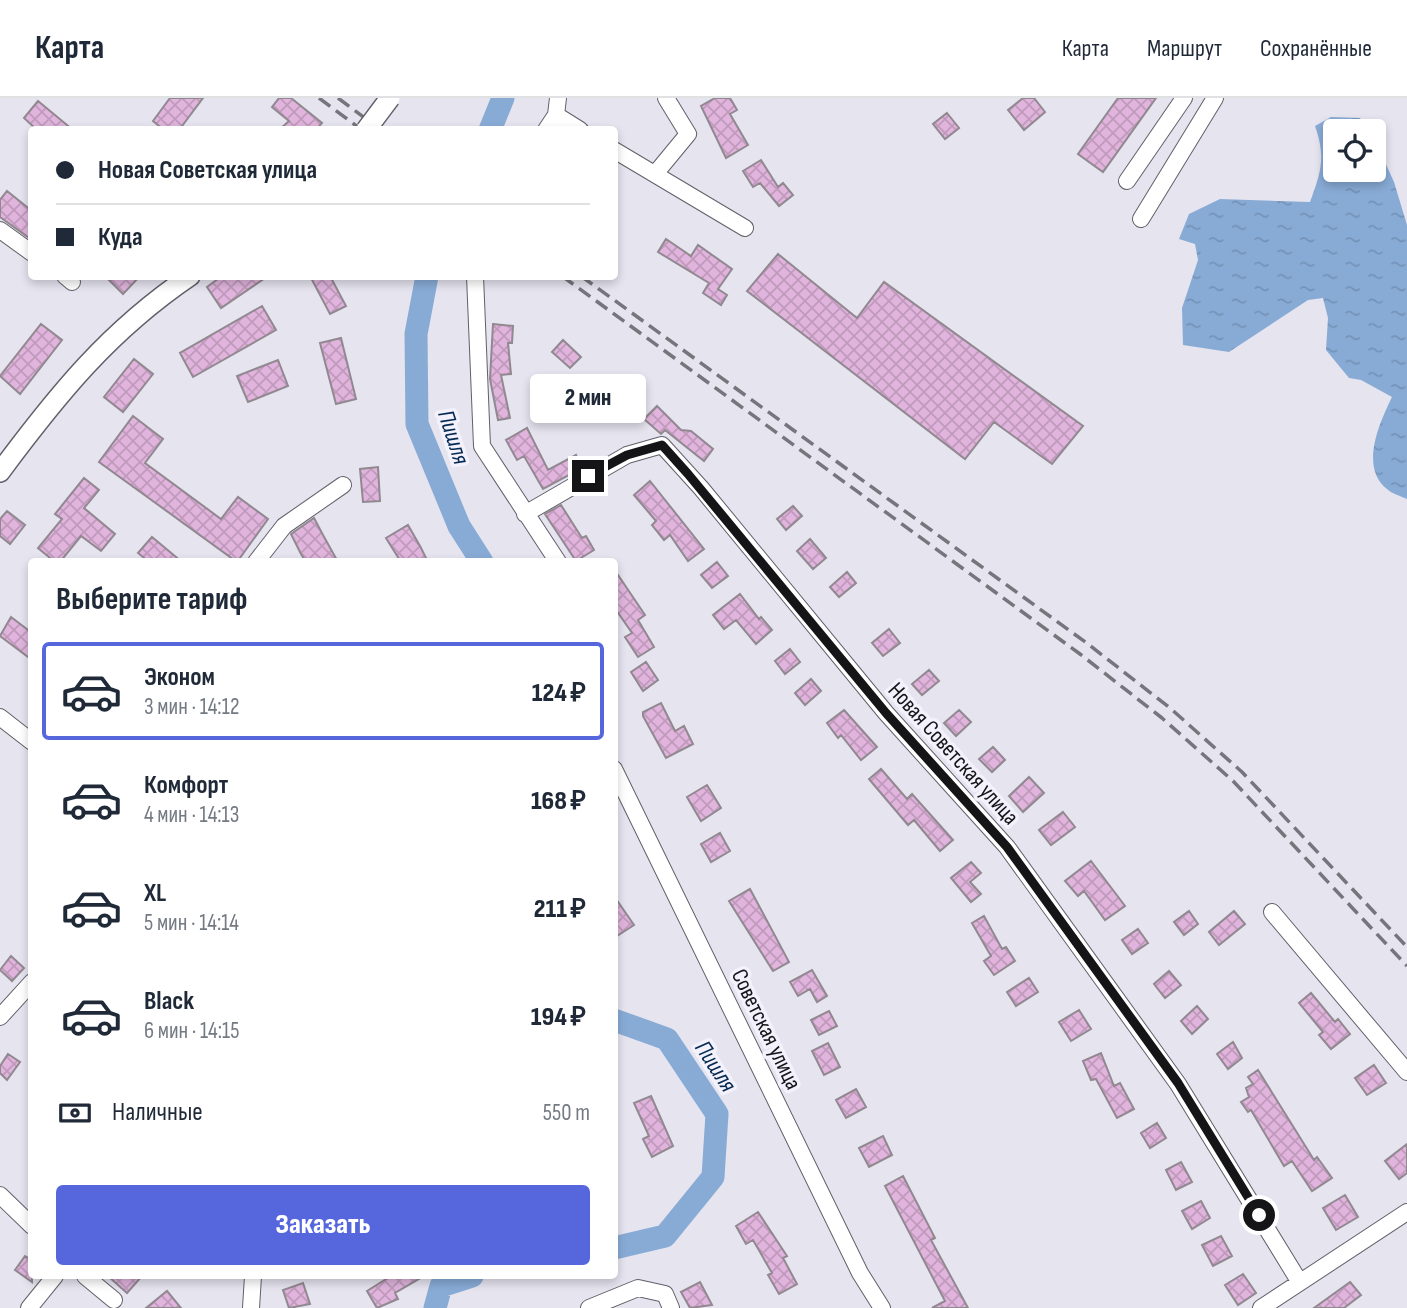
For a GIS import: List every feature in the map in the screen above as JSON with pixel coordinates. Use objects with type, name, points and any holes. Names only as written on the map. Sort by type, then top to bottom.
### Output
[{"type":"main road","points":[[369,126],[390,98]]},
{"type":"main road","points":[[0,472],[74,377],[144,308],[184,280]]},
{"type":"street","points":[[549,126],[556,115],[558,98]]},
{"type":"street","points":[[655,174],[688,134],[666,98]]},
{"type":"street","points":[[1127,181],[1184,98]]},
{"type":"street","points":[[1141,219],[1215,98]]},
{"type":"street","points":[[556,115],[574,126]]},
{"type":"street","points":[[618,152],[745,228]]},
{"type":"street","points":[[0,230],[28,250]]},
{"type":"street","points":[[475,280],[482,446],[555,558]]},
{"type":"street","name":"Новая Советская улица","points":[[525,514],[627,455],[662,445],[886,713],[1007,847],[1178,1083],[1299,1281]]},
{"type":"street","points":[[259,558],[284,526],[343,485]]},
{"type":"street","points":[[0,717],[28,739]]},
{"type":"street","name":"Советская улица","points":[[618,777],[860,1273],[882,1308]]},
{"type":"street","points":[[1272,912],[1407,1072]]},
{"type":"street","points":[[0,1017],[28,986]]},
{"type":"street","points":[[0,1195],[28,1222]]},
{"type":"street","points":[[1261,1308],[1281,1303],[1299,1281],[1407,1212]]},
{"type":"street","points":[[29,1308],[53,1279]]},
{"type":"street","points":[[89,1279],[114,1300]]},
{"type":"street","points":[[251,1308],[253,1279]]},
{"type":"street","points":[[589,1308],[639,1288],[665,1294],[671,1308]]},
{"type":"water","points":[[1331,117],[1361,119],[1327,119]]},
{"type":"water","points":[[1323,122],[1323,182],[1386,182],[1386,164],[1407,225],[1407,499],[1387,489],[1374,469],[1374,444],[1392,397],[1361,380],[1349,378],[1326,350],[1328,318],[1323,298],[1308,300],[1229,352],[1183,345],[1182,308],[1198,260],[1195,244],[1179,239],[1189,214],[1220,199],[1310,202],[1321,164],[1315,126]]},
{"type":"building","points":[[170,98],[203,98],[182,126],[159,126],[153,121]]},
{"type":"building","points":[[279,98],[291,98],[322,123],[319,126],[283,126],[289,121],[272,107]]},
{"type":"building","points":[[715,98],[730,98],[737,110],[730,114],[748,145],[726,158],[701,106]]},
{"type":"building","points":[[1023,98],[1034,98],[1045,112],[1024,130],[1008,110]]},
{"type":"building","points":[[1118,98],[1156,98],[1103,172],[1078,154]]},
{"type":"building","points":[[38,101],[68,126],[33,126],[24,118]]},
{"type":"building","points":[[947,113],[959,128],[945,139],[933,124]]},
{"type":"building","points":[[761,160],[778,187],[783,183],[793,195],[779,206],[760,183],[753,187],[743,171]]},
{"type":"building","points":[[7,191],[28,208],[28,237],[0,217],[0,200]]},
{"type":"building","points":[[666,239],[691,256],[698,245],[732,269],[718,289],[727,295],[721,305],[703,293],[709,283],[658,252]]},
{"type":"building","points":[[778,254],[857,318],[884,282],[1083,426],[1052,464],[994,422],[965,459],[747,291]]},
{"type":"building","points":[[109,280],[136,280],[123,294]]},
{"type":"building","points":[[217,280],[262,280],[221,308],[207,287]]},
{"type":"building","points":[[312,280],[332,280],[346,306],[330,314]]},
{"type":"building","points":[[262,306],[276,330],[193,377],[180,353]]},
{"type":"building","points":[[41,324],[62,340],[20,394],[0,376]]},
{"type":"building","points":[[493,324],[513,326],[512,343],[508,343],[511,374],[501,375],[510,418],[498,420],[490,379]]},
{"type":"building","points":[[341,338],[356,399],[336,404],[320,343]]},
{"type":"building","points":[[563,340],[581,357],[570,368],[552,352]]},
{"type":"building","points":[[134,359],[153,374],[123,412],[104,397]]},
{"type":"building","points":[[278,360],[288,386],[248,402],[237,376]]},
{"type":"building","points":[[657,406],[681,430],[691,431],[713,449],[704,461],[665,430],[661,434],[644,419]]},
{"type":"building","points":[[133,416],[163,439],[145,463],[221,519],[238,497],[268,519],[240,558],[231,558],[99,462]]},
{"type":"building","points":[[527,428],[548,470],[576,455],[582,468],[543,489],[524,456],[517,460],[506,440]]},
{"type":"building","points":[[378,467],[380,501],[363,502],[360,469]]},
{"type":"building","points":[[84,478],[99,490],[84,508],[115,534],[101,551],[81,536],[63,558],[50,558],[38,548],[62,519],[55,514]]},
{"type":"building","points":[[650,481],[704,549],[688,561],[670,535],[664,540],[652,525],[656,521],[634,495]]},
{"type":"building","points":[[561,505],[582,538],[586,536],[594,550],[581,558],[574,558],[545,514]]},
{"type":"building","points":[[793,506],[802,516],[786,530],[777,519]]},
{"type":"building","points":[[7,511],[25,525],[10,544],[0,536],[0,519]]},
{"type":"building","points":[[314,518],[336,558],[304,558],[291,534]]},
{"type":"building","points":[[408,525],[426,558],[398,558],[386,538]]},
{"type":"building","points":[[152,537],[177,558],[144,558],[138,553]]},
{"type":"building","points":[[810,539],[826,558],[813,569],[797,551]]},
{"type":"building","points":[[717,562],[728,576],[712,588],[701,575]]},
{"type":"building","points":[[847,572],[856,583],[839,597],[830,587]]},
{"type":"building","points":[[618,575],[645,615],[638,620],[654,647],[638,657],[625,637],[632,633],[618,613]]},
{"type":"building","points":[[740,594],[759,619],[761,617],[772,630],[756,644],[736,620],[724,629],[713,615]]},
{"type":"building","points":[[11,617],[28,630],[28,657],[0,636]]},
{"type":"building","points":[[889,629],[900,643],[883,656],[872,643]]},
{"type":"building","points":[[790,649],[800,662],[785,674],[775,661]]},
{"type":"building","points":[[646,662],[658,680],[643,691],[631,672]]},
{"type":"building","points":[[929,670],[939,681],[922,695],[912,684]]},
{"type":"building","points":[[811,679],[821,691],[805,705],[795,693]]},
{"type":"building","points":[[661,703],[675,731],[684,726],[693,744],[666,758],[643,716],[643,712]]},
{"type":"building","points":[[844,710],[877,747],[861,760],[841,735],[838,738],[827,723]]},
{"type":"building","points":[[959,710],[971,722],[956,736],[944,723]]},
{"type":"building","points":[[993,747],[1005,760],[992,772],[979,759]]},
{"type":"building","points":[[881,769],[907,799],[912,794],[953,840],[940,851],[914,820],[908,825],[869,779]]},
{"type":"building","points":[[1029,777],[1044,793],[1023,812],[1009,796]]},
{"type":"building","points":[[707,785],[721,808],[701,821],[687,797]]},
{"type":"building","points":[[1063,812],[1075,827],[1051,845],[1039,830]]},
{"type":"building","points":[[720,833],[730,851],[711,862],[701,844]]},
{"type":"building","points":[[1091,861],[1125,906],[1105,920],[1084,891],[1078,896],[1065,881]]},
{"type":"building","points":[[971,862],[981,873],[970,882],[981,894],[971,902],[951,878]]},
{"type":"building","points":[[750,889],[789,962],[773,971],[729,901]]},
{"type":"building","points":[[618,902],[634,925],[618,935]]},
{"type":"building","points":[[1189,911],[1198,924],[1184,935],[1174,922]]},
{"type":"building","points":[[1234,911],[1245,924],[1219,945],[1209,932]]},
{"type":"building","points":[[984,916],[1002,949],[1006,947],[1015,961],[994,975],[984,961],[991,956],[972,923]]},
{"type":"building","points":[[1138,929],[1148,943],[1132,954],[1122,940]]},
{"type":"building","points":[[11,956],[24,968],[12,981],[0,970]]},
{"type":"building","points":[[812,970],[827,996],[817,1002],[810,989],[798,996],[790,982]]},
{"type":"building","points":[[1169,971],[1181,985],[1165,998],[1154,984]]},
{"type":"building","points":[[1029,978],[1038,992],[1016,1006],[1007,992]]},
{"type":"building","points":[[1311,993],[1335,1022],[1338,1019],[1350,1034],[1331,1049],[1319,1035],[1323,1032],[1299,1003]]},
{"type":"building","points":[[1197,1006],[1208,1019],[1192,1034],[1181,1021]]},
{"type":"building","points":[[1079,1010],[1091,1029],[1071,1041],[1059,1022]]},
{"type":"building","points":[[829,1011],[837,1026],[819,1035],[811,1020]]},
{"type":"building","points":[[1233,1042],[1242,1058],[1228,1069],[1217,1054]]},
{"type":"building","points":[[828,1043],[840,1067],[824,1075],[812,1051]]},
{"type":"building","points":[[1101,1053],[1114,1086],[1120,1083],[1134,1109],[1117,1118],[1096,1079],[1091,1080],[1083,1061]]},
{"type":"building","points":[[8,1054],[20,1062],[7,1080],[0,1073],[0,1066]]},
{"type":"building","points":[[1374,1065],[1386,1083],[1367,1095],[1355,1078]]},
{"type":"building","points":[[1258,1070],[1314,1160],[1317,1157],[1332,1178],[1312,1191],[1292,1161],[1284,1166],[1251,1110],[1248,1112],[1241,1102],[1249,1097],[1246,1088],[1253,1084],[1248,1077]]},
{"type":"building","points":[[856,1089],[866,1107],[846,1118],[836,1100]]},
{"type":"building","points":[[651,1096],[673,1146],[652,1157],[643,1139],[649,1136],[634,1103]]},
{"type":"building","points":[[1157,1123],[1166,1138],[1150,1148],[1141,1133]]},
{"type":"building","points":[[883,1136],[892,1155],[869,1167],[859,1148]]},
{"type":"building","points":[[1407,1144],[1407,1173],[1399,1179],[1385,1161]]},
{"type":"building","points":[[1181,1162],[1192,1182],[1176,1190],[1166,1170]]},
{"type":"building","points":[[903,1176],[935,1238],[931,1240],[968,1308],[932,1308],[945,1301],[885,1186]]},
{"type":"building","points":[[1345,1195],[1358,1217],[1336,1230],[1323,1208]]},
{"type":"building","points":[[1201,1201],[1210,1218],[1192,1229],[1182,1211]]},
{"type":"building","points":[[758,1212],[787,1256],[783,1258],[797,1284],[779,1294],[768,1275],[772,1273],[753,1240],[746,1244],[736,1226]]},
{"type":"building","points":[[1221,1236],[1232,1256],[1213,1266],[1202,1245]]},
{"type":"building","points":[[25,1256],[28,1258],[28,1279],[32,1279],[32,1282],[15,1270]]},
{"type":"building","points":[[1243,1274],[1256,1293],[1238,1305],[1225,1285]]},
{"type":"building","points":[[111,1279],[139,1279],[127,1293]]},
{"type":"building","points":[[386,1279],[419,1279],[395,1293],[398,1299],[377,1308],[367,1291]]},
{"type":"building","points":[[700,1282],[712,1305],[690,1308],[681,1292]]},
{"type":"building","points":[[1350,1282],[1361,1295],[1344,1308],[1314,1308]]},
{"type":"building","points":[[303,1283],[310,1304],[289,1308],[283,1290]]},
{"type":"building","points":[[167,1291],[181,1308],[146,1308]]},
{"type":"waterway","name":"Пишля","points":[[492,126],[503,98]]},
{"type":"waterway","name":"Пишля","points":[[426,280],[416,334],[417,424],[459,526],[479,558]]},
{"type":"waterway","name":"Пишля","points":[[618,1021],[667,1039],[717,1114],[713,1177],[665,1236],[618,1247]]},
{"type":"waterway","name":"Пишля","points":[[435,1308],[441,1286],[463,1279]]},
{"type":"railway","points":[[319,98],[357,126]]},
{"type":"railway","points":[[338,98],[376,126]]},
{"type":"railway","points":[[567,280],[1080,654],[1162,718],[1233,781],[1407,966]]},
{"type":"railway","points":[[587,280],[1088,644],[1170,708],[1242,772],[1407,947]]},
{"type":"route","points":[[588,476],[627,455],[647,447],[662,445],[701,488],[886,713],[1007,847],[1178,1083],[1259,1215]]}]
